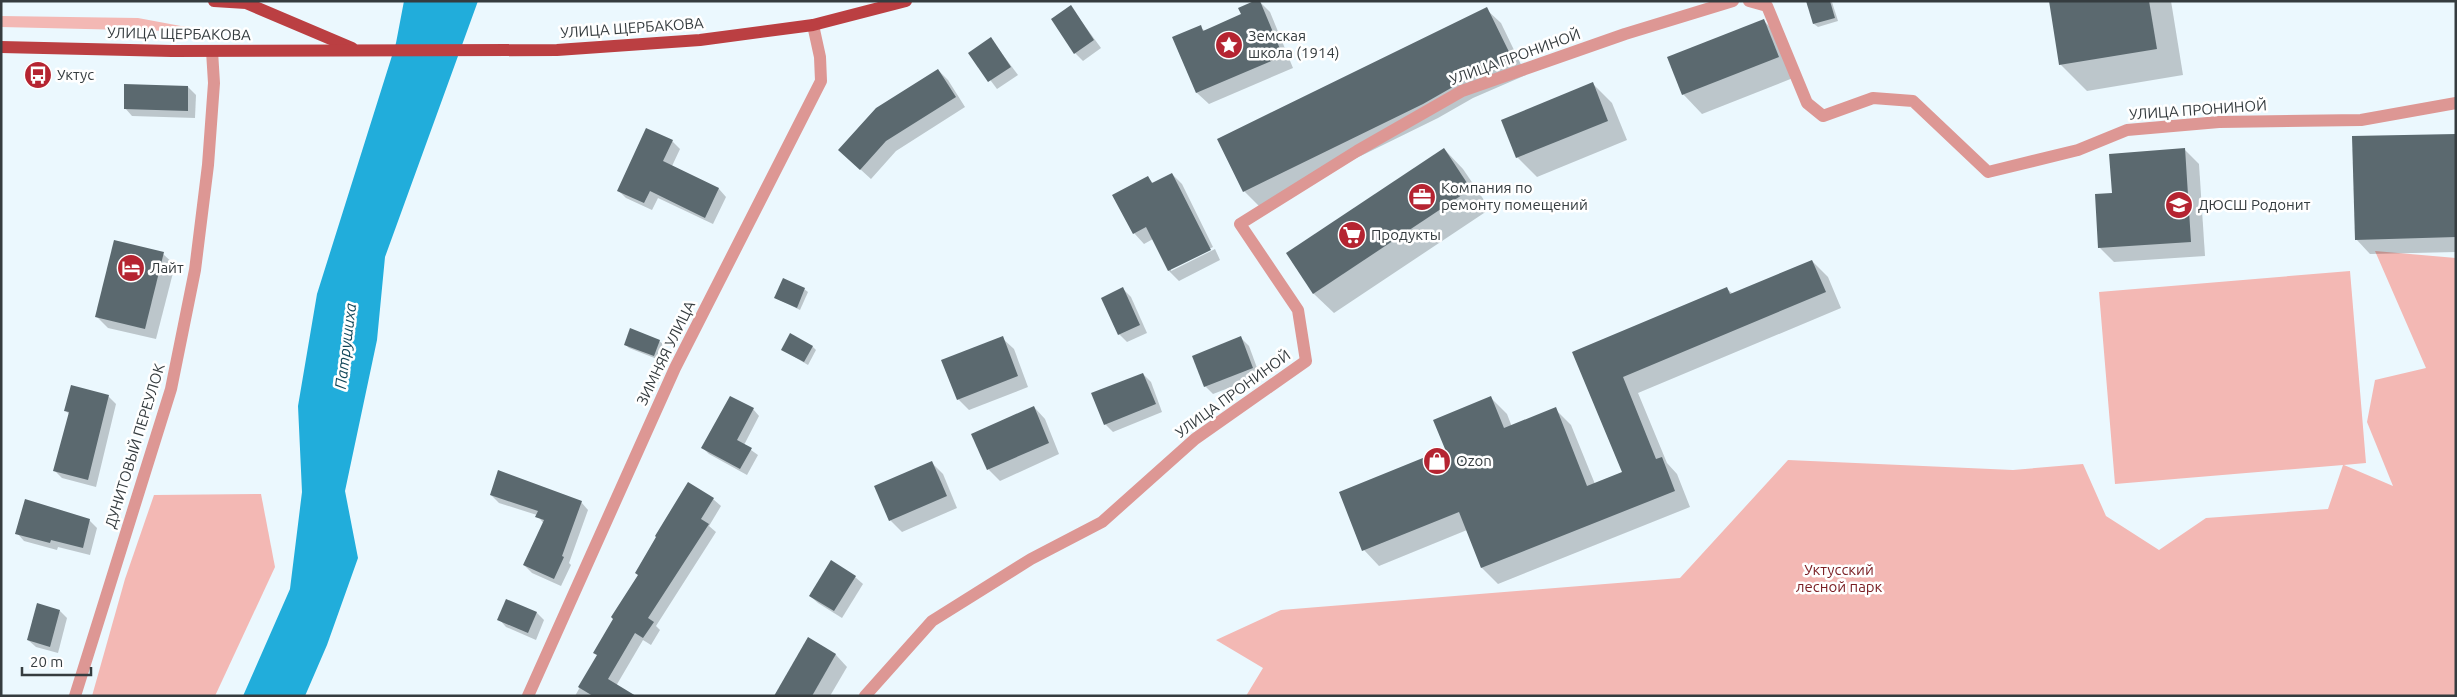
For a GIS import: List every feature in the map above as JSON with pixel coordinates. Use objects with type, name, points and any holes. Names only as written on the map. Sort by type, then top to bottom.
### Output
[{"type":"main road","name":"УЛИЦА ЩЕРБАКОВА","points":[[214,1],[246,3],[357,50]]},
{"type":"main road","name":"УЛИЦА ЩЕРБАКОВА","points":[[1,46],[212,51],[557,50],[700,40],[813,25],[906,1]]},
{"type":"street","name":"УЛИЦА ПРОНИНОЙ","points":[[865,696],[932,621],[1031,559],[1102,522],[1195,439],[1306,361],[1298,310],[1240,224],[1357,150],[1462,91],[1625,34],[1733,1]]},
{"type":"street","name":"УЛИЦА ПРОНИНОЙ","points":[[1749,1],[1768,6],[1807,103],[1823,116],[1873,98],[1913,101],[1988,172],[2078,150],[2127,130],[2219,122],[2361,120],[2456,103]]},
{"type":"street","name":"ЗИМНЯЯ УЛИЦА","points":[[528,696],[675,368],[821,81],[820,57],[813,25]]},
{"type":"street","name":"ДУНИТОВЫЙ ПЕРЕУЛОК","points":[[75,696],[171,389],[196,270],[208,165],[214,83],[212,51]]},
{"type":"green space","points":[[1,16],[138,18],[213,32],[1,27]]},
{"type":"green space","name":"Уктусский лесной парк","points":[[2375,251],[2456,258],[2456,696],[1246,696],[1263,668],[1216,640],[1281,610],[1680,578],[1788,460],[2013,470],[2083,464],[2106,516],[2159,550],[2206,518],[2328,509],[2343,465],[2115,484],[2099,292],[2350,271],[2366,463],[2344,465],[2393,486],[2367,422],[2375,380],[2426,368]]},
{"type":"green space","points":[[261,494],[275,567],[215,696],[92,696],[125,579],[154,495]]},
{"type":"water","name":"Патрушиха","points":[[404,1],[478,1],[385,257],[377,340],[345,491],[358,558],[327,645],[305,696],[243,696],[290,589],[302,492],[298,406],[317,294],[396,43]]},
{"type":"building","points":[[1254,1],[1260,1],[1283,56],[1196,93],[1172,37],[1201,25],[1203,31],[1241,14],[1238,8]]},
{"type":"building","points":[[1806,1],[1830,1],[1835,18],[1813,24]]},
{"type":"building","points":[[2049,1],[2149,1],[2157,49],[2059,65]]},
{"type":"building","points":[[1071,5],[1094,40],[1074,54],[1051,19]]},
{"type":"building","points":[[1487,7],[1513,60],[1458,84],[1423,104],[1243,192],[1217,139]]},
{"type":"building","points":[[1764,19],[1779,57],[1682,95],[1667,57]]},
{"type":"building","points":[[991,37],[1011,67],[988,82],[968,53]]},
{"type":"building","points":[[938,69],[956,97],[886,141],[860,170],[838,150],[876,108]]},
{"type":"building","points":[[1593,82],[1608,121],[1516,158],[1501,120]]},
{"type":"building","points":[[124,84],[188,86],[188,111],[124,109]]},
{"type":"building","points":[[646,128],[673,140],[663,161],[719,188],[705,218],[650,191],[644,203],[617,191]]},
{"type":"building","points":[[2456,134],[2456,237],[2355,240],[2352,136]]},
{"type":"building","points":[[1444,148],[1471,189],[1313,294],[1286,253]]},
{"type":"building","points":[[2185,148],[2191,242],[2098,248],[2095,194],[2112,193],[2109,154]]},
{"type":"building","points":[[1172,173],[1211,250],[1168,271],[1146,227],[1133,234],[1112,195],[1148,176],[1152,183]]},
{"type":"building","points":[[114,240],[164,252],[145,329],[95,317]]},
{"type":"building","points":[[1812,260],[1826,292],[1623,377],[1656,459],[1662,457],[1675,491],[1481,568],[1459,512],[1362,551],[1339,492],[1445,449],[1433,420],[1491,396],[1504,428],[1556,407],[1587,486],[1622,472],[1572,352],[1727,287],[1730,294]]},
{"type":"building","points":[[783,278],[805,288],[797,308],[774,298]]},
{"type":"building","points":[[1123,287],[1140,325],[1118,335],[1101,298]]},
{"type":"building","points":[[630,328],[660,340],[654,356],[624,345]]},
{"type":"building","points":[[790,333],[813,346],[804,362],[781,350]]},
{"type":"building","points":[[1003,336],[1018,376],[957,400],[941,360]]},
{"type":"building","points":[[1241,336],[1253,368],[1204,387],[1192,356]]},
{"type":"building","points":[[1143,373],[1156,404],[1104,425],[1091,393]]},
{"type":"building","points":[[71,385],[109,395],[88,480],[53,471],[69,412],[64,411]]},
{"type":"building","points":[[730,396],[754,408],[737,440],[752,448],[740,469],[701,448]]},
{"type":"building","points":[[1034,406],[1049,443],[987,470],[971,434]]},
{"type":"building","points":[[932,461],[947,496],[889,521],[874,486]]},
{"type":"building","points":[[498,470],[582,501],[562,556],[564,557],[554,579],[523,565],[544,520],[535,517],[538,511],[490,495]]},
{"type":"building","points":[[688,482],[714,498],[701,519],[709,524],[648,618],[654,622],[643,638],[635,633],[608,679],[636,696],[593,696],[578,687],[597,655],[593,653],[613,619],[611,617],[638,575],[635,573],[655,536]]},
{"type":"building","points":[[25,499],[90,519],[83,548],[51,540],[50,543],[15,534]]},
{"type":"building","points":[[831,560],[856,576],[834,611],[809,596]]},
{"type":"building","points":[[506,599],[537,612],[528,633],[497,620]]},
{"type":"building","points":[[37,603],[60,610],[50,647],[27,640]]},
{"type":"building","points":[[808,637],[836,654],[812,696],[774,696]]},
{"type":"place","name":"Земская школа (1914)","points":[[1229,45]]},
{"type":"place","name":"Уктус","points":[[38,75]]},
{"type":"place","name":"Компания по ремонту помещений","points":[[1422,197]]},
{"type":"place","name":"ДЮСШ Родонит","points":[[2179,205]]},
{"type":"place","name":"Продукты","points":[[1352,235]]},
{"type":"place","name":"Лайт","points":[[131,268]]},
{"type":"place","name":"Ozon","points":[[1437,461]]}]
